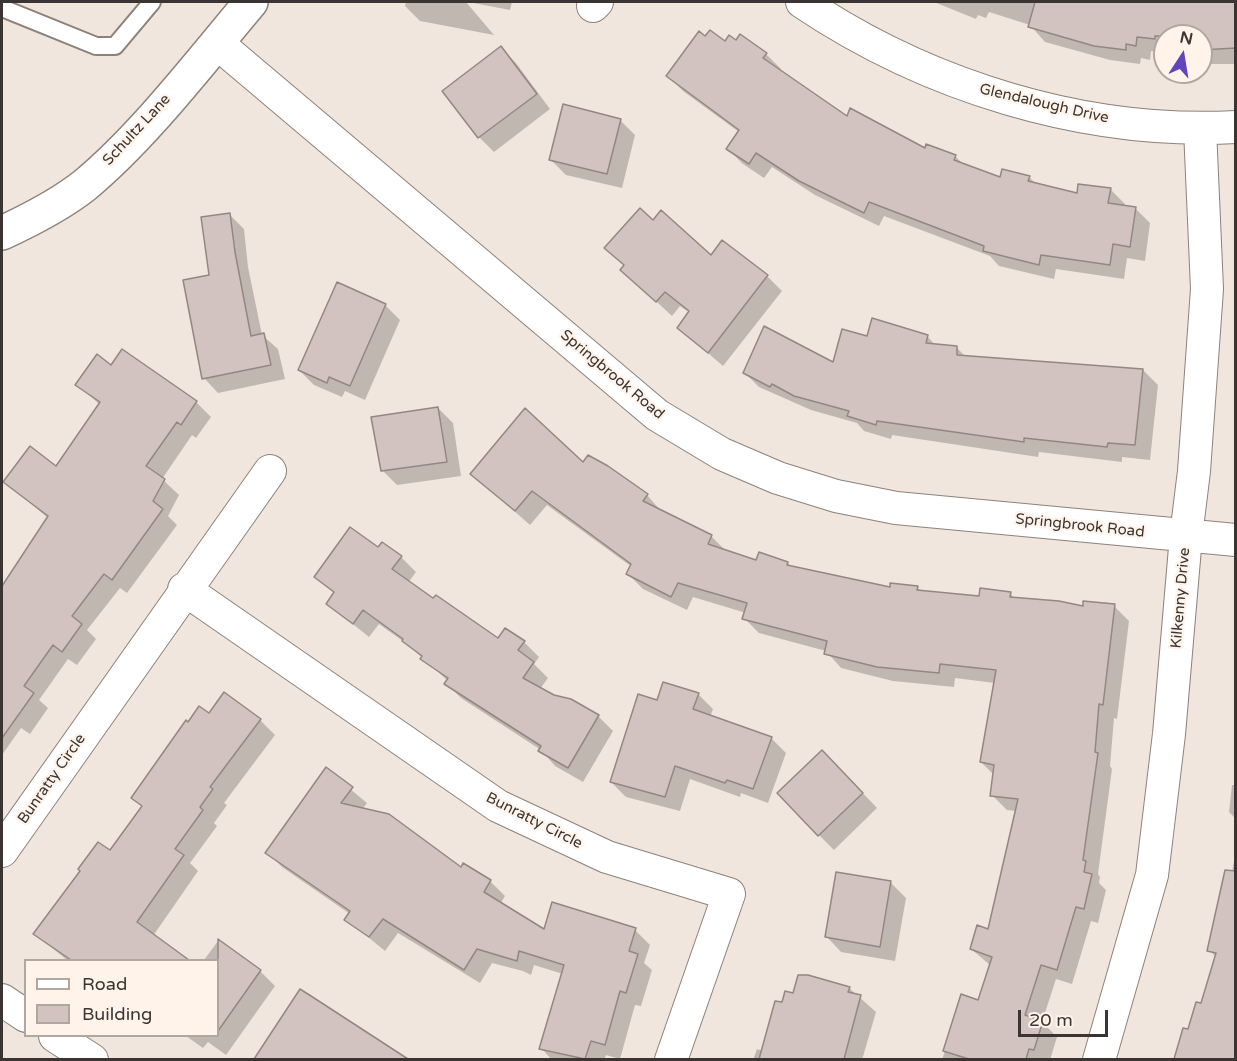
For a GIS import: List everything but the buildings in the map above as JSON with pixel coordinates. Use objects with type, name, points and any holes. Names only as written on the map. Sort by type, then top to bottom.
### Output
[{"type":"street","name":"Schultz Lane","points":[[2,233],[32,220],[84,186],[129,142],[251,2]]},
{"type":"street","name":"Glendalough Drive","points":[[802,2],[894,56],[966,86],[1035,105],[1134,124],[1200,129],[1236,127]]},
{"type":"street","name":"Springbrook Road","points":[[217,43],[657,415],[722,454],[778,478],[836,496],[896,508],[1236,540]]},
{"type":"street","name":"Kilkenny Drive","points":[[1099,1059],[1152,874],[1169,734],[1186,536],[1194,471],[1207,289],[1200,129]]},
{"type":"street","name":"Bunratty Circle","points":[[2,851],[184,589],[270,471]]},
{"type":"street","name":"Bunratty Circle","points":[[184,589],[498,806],[607,857],[729,894],[671,1059]]},
{"type":"street","points":[[2,1000],[24,1015]]},
{"type":"street","points":[[58,1037],[92,1059]]},
{"type":"lane","points":[[2,9],[96,46],[115,46],[152,2]]}]
